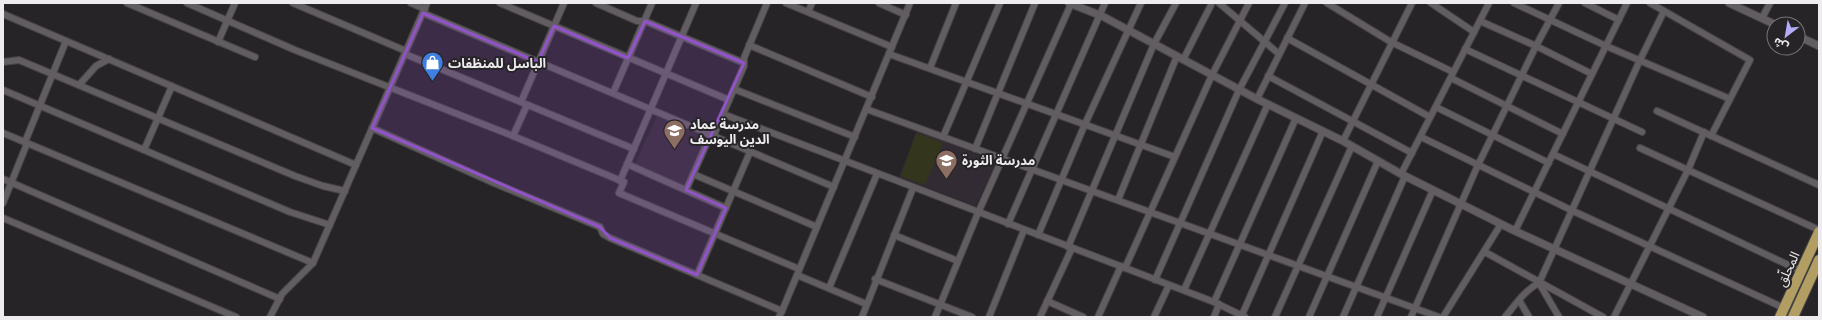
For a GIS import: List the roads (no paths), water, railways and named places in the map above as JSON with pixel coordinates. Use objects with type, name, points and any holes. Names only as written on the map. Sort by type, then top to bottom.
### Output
[{"type":"highway","name":"المحلّق","points":[[1782,312],[1819,231]]},
{"type":"highway","name":"المحلّق","points":[[1793,317],[1819,260]]},
{"type":"street","points":[[127,3],[255,57]]},
{"type":"street","points":[[188,3],[308,56],[513,136],[624,182],[619,193],[715,234],[866,304]]},
{"type":"street","points":[[218,42],[235,3]]},
{"type":"street","points":[[293,3],[527,105],[634,148]]},
{"type":"street","points":[[411,3],[425,8],[538,62],[834,187]]},
{"type":"street","points":[[500,3],[729,100]]},
{"type":"street","points":[[521,102],[564,3]]},
{"type":"street","points":[[596,3],[638,21],[644,21],[744,63]]},
{"type":"street","points":[[613,93],[652,3]]},
{"type":"street","points":[[620,181],[696,3]]},
{"type":"street","points":[[686,190],[734,89],[744,63],[744,58],[767,3]]},
{"type":"street","points":[[786,3],[930,68],[1175,157]]},
{"type":"street","points":[[808,12],[812,3]]},
{"type":"street","points":[[879,3],[906,15]]},
{"type":"street","points":[[372,128],[494,183],[600,227],[603,234],[610,238],[697,275],[780,314],[910,3]]},
{"type":"street","points":[[930,68],[956,3]]},
{"type":"street","points":[[943,137],[1000,3]]},
{"type":"street","points":[[975,149],[1035,3]]},
{"type":"street","points":[[935,317],[978,212],[1070,3],[1099,15],[1239,90],[1343,141],[1403,175],[1501,224],[1554,250],[1631,283],[1703,317]]},
{"type":"street","points":[[1008,224],[1105,3]]},
{"type":"street","points":[[1038,235],[1085,124],[1127,30],[1141,3]]},
{"type":"street","points":[[1040,317],[1154,44],[1176,3]]},
{"type":"street","points":[[1118,200],[1141,144],[1180,58],[1212,3]]},
{"type":"street","points":[[1219,3],[1279,54]]},
{"type":"street","points":[[1098,317],[1150,212],[1212,75],[1249,3]]},
{"type":"street","points":[[1155,280],[1239,90],[1285,3]]},
{"type":"street","points":[[1257,99],[1305,3]]},
{"type":"street","points":[[1327,3],[1391,42],[1507,106],[1563,134]]},
{"type":"street","points":[[1343,141],[1391,42],[1412,3]]},
{"type":"street","points":[[1432,3],[1474,32]]},
{"type":"street","points":[[1343,317],[1412,153],[1488,3]]},
{"type":"street","points":[[1514,3],[1606,46],[1730,99]]},
{"type":"street","points":[[1411,317],[1478,165],[1536,46],[1559,3]]},
{"type":"street","points":[[1585,3],[1619,20]]},
{"type":"street","points":[[1516,231],[1627,3]]},
{"type":"street","points":[[1650,3],[1750,60],[1712,136]]},
{"type":"street","points":[[1729,3],[1766,20]]},
{"type":"street","points":[[1762,18],[1770,3]]},
{"type":"street","points":[[270,317],[280,299],[313,263],[425,8]]},
{"type":"street","points":[[1505,317],[1533,286],[1539,283],[1573,211],[1640,60],[1664,11]]},
{"type":"street","points":[[3,14],[356,165]]},
{"type":"street","points":[[1480,21],[1536,46],[1592,74]]},
{"type":"street","points":[[1287,38],[1430,117]]},
{"type":"street","points":[[1806,40],[1819,46]]},
{"type":"street","points":[[3,203],[26,146],[25,142],[66,41]]},
{"type":"street","points":[[749,45],[872,96]]},
{"type":"street","points":[[1465,49],[1523,75],[1613,120],[1642,132]]},
{"type":"street","points":[[79,85],[96,66],[109,59]]},
{"type":"street","points":[[3,62],[19,60],[295,176],[323,186],[345,191]]},
{"type":"street","points":[[1268,76],[1412,153]]},
{"type":"street","points":[[144,150],[172,86]]},
{"type":"street","points":[[734,89],[855,137]]},
{"type":"street","points":[[3,90],[290,212],[330,225]]},
{"type":"street","points":[[1184,290],[1268,104]]},
{"type":"street","points":[[513,136],[527,105]]},
{"type":"street","points":[[1436,106],[1549,163]]},
{"type":"street","points":[[866,109],[1386,297],[1432,316],[1439,317]]},
{"type":"street","points":[[1657,111],[1819,185]]},
{"type":"street","points":[[723,114],[913,188],[1184,290],[1244,316],[1323,131]]},
{"type":"street","points":[[1214,317],[1217,303],[1240,244],[1296,118]]},
{"type":"street","points":[[1614,317],[1667,209],[1688,170],[1704,132]]},
{"type":"street","points":[[3,133],[313,263]]},
{"type":"street","points":[[1421,137],[1573,211],[1650,246],[1782,312]]},
{"type":"street","points":[[1275,317],[1352,146]]},
{"type":"street","points":[[1640,148],[1819,231]]},
{"type":"street","points":[[697,275],[750,152]]},
{"type":"street","points":[[1553,154],[1801,271]]},
{"type":"street","points":[[1309,317],[1378,161]]},
{"type":"street","points":[[627,164],[726,208]]},
{"type":"street","points":[[693,174],[817,227]]},
{"type":"street","points":[[829,288],[877,174]]},
{"type":"street","points":[[3,179],[280,299]]},
{"type":"street","points":[[862,317],[875,279],[913,188]]},
{"type":"street","points":[[1377,317],[1433,190]]},
{"type":"street","points":[[3,218],[236,317]]},
{"type":"street","points":[[1443,317],[1501,224]]},
{"type":"street","points":[[989,317],[1024,230]]},
{"type":"street","points":[[894,235],[958,261]]},
{"type":"street","points":[[1484,252],[1603,317]]},
{"type":"street","points":[[875,279],[972,317]]},
{"type":"street","points":[[1539,283],[1559,317]]},
{"type":"street","points":[[1154,317],[1169,285]]},
{"type":"street","points":[[1519,300],[1529,317]]},
{"type":"street","points":[[1047,301],[1083,317]]},
{"type":"place","name":"الباسل للمنظفات","points":[[432,82]]},
{"type":"place","name":"مدرسة عماد الدين اليوسف","points":[[675,150]]},
{"type":"place","name":"مدرسة الثورة","points":[[946,180]]}]
